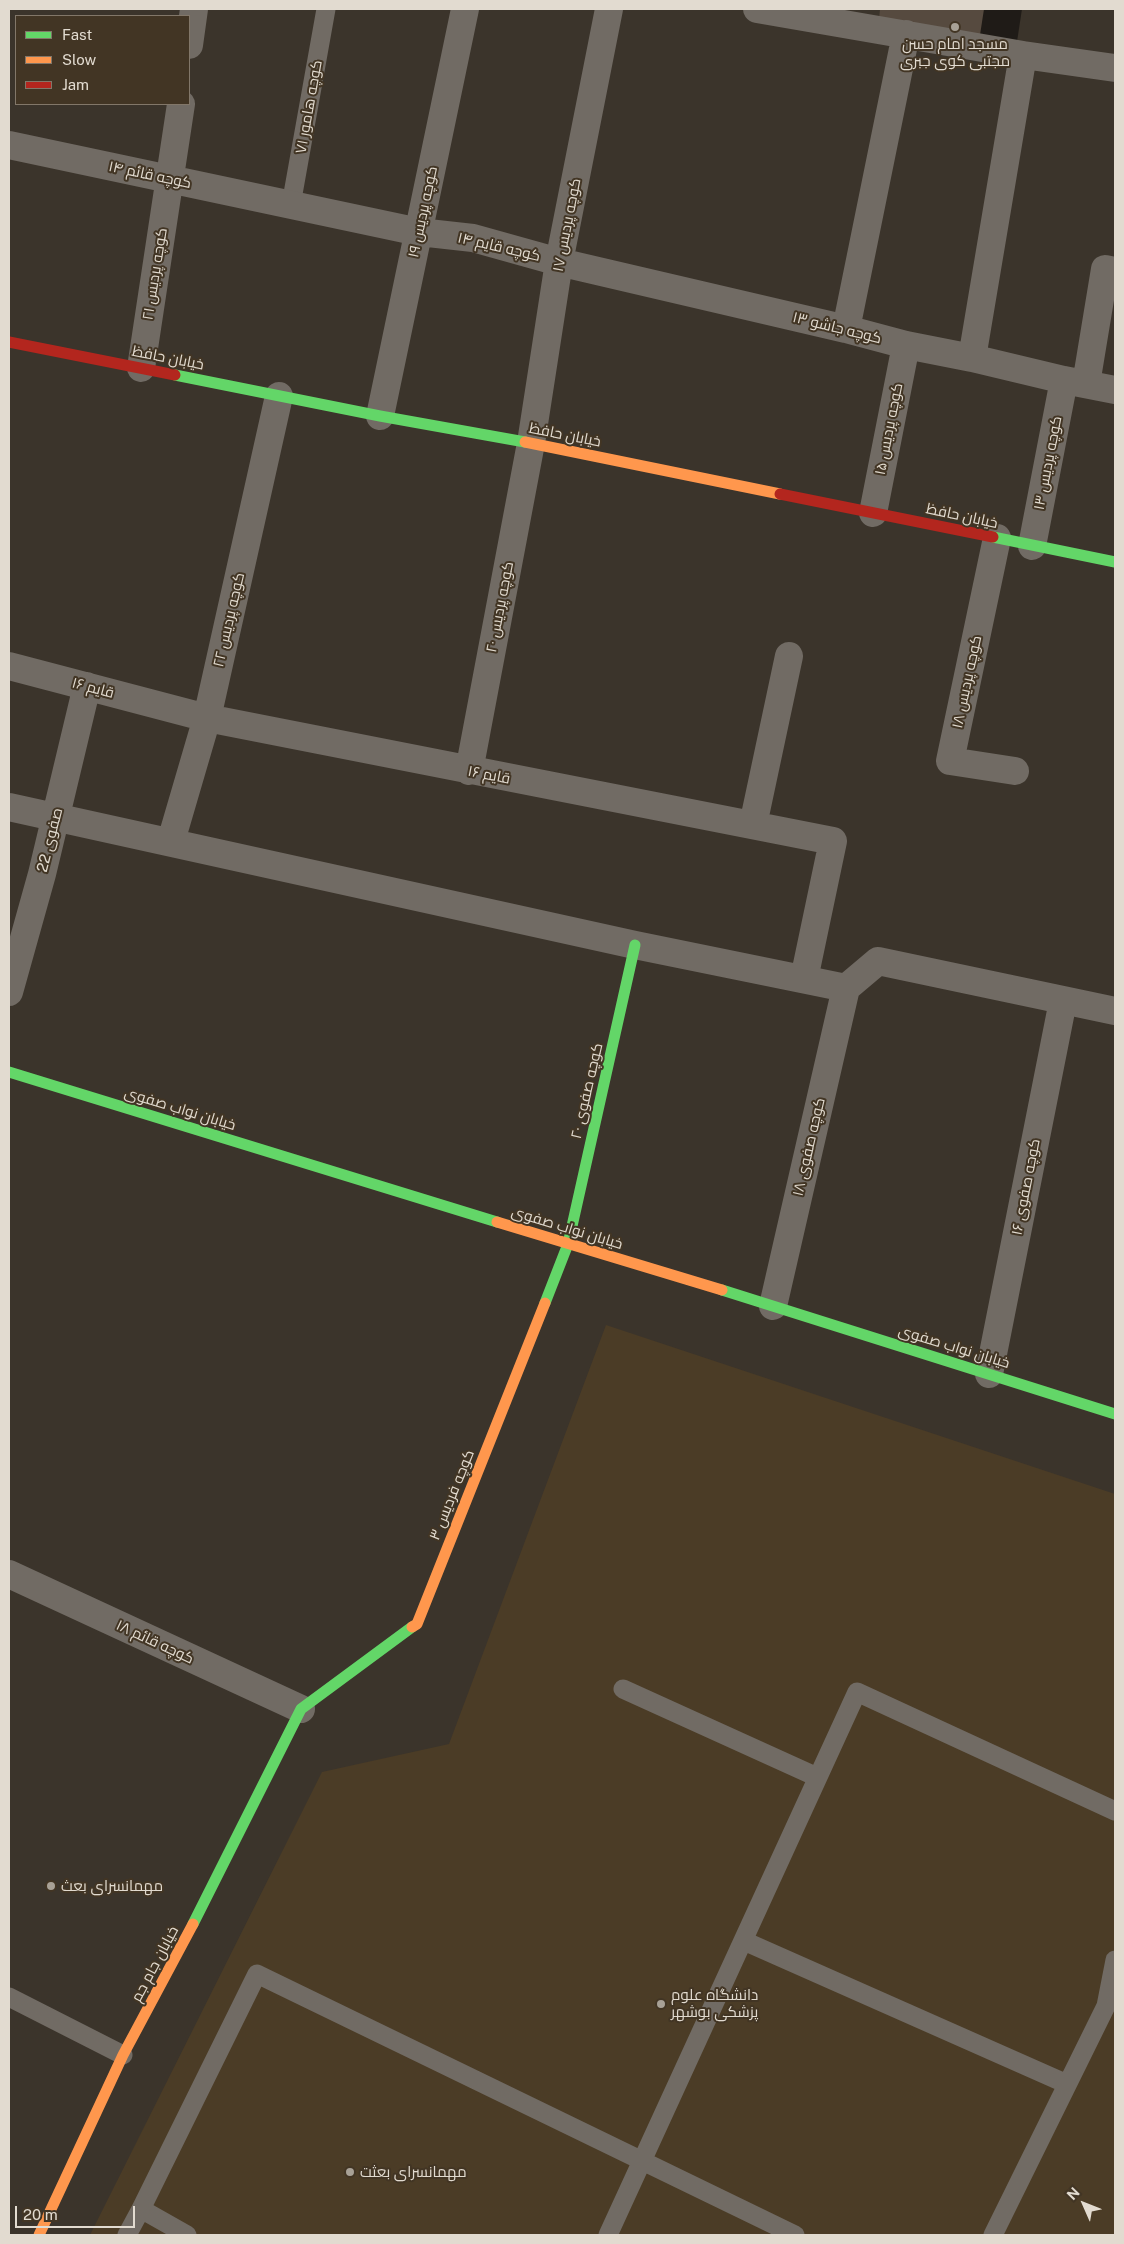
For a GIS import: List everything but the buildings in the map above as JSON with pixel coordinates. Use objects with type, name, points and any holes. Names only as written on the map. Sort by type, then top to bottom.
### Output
[{"type":"street","points":[[190,38],[194,9]]},
{"type":"street","name":"کوچه پردیس ۱۹","points":[[380,416],[465,9]]},
{"type":"street","name":"کوچه پردیس ۱۷","points":[[531,443],[560,262],[609,9]]},
{"type":"street","points":[[757,9],[865,18],[906,34],[1115,68]]},
{"type":"street","points":[[846,329],[906,34]]},
{"type":"street","points":[[972,358],[1023,54]]},
{"type":"street","name":"کوچه پردیس ۲۱","points":[[141,368],[181,105]]},
{"type":"street","name":"کوچه قائم ۱۴","points":[[9,145],[291,205]]},
{"type":"street","name":"کوچه قایم ۱۴","points":[[291,205],[419,232],[473,238],[560,262]]},
{"type":"street","name":"کوچه جاشو ۱۳","points":[[560,262],[846,329],[906,345],[1115,390]]},
{"type":"street","name":"کوچه پردیس ۱۳","points":[[1032,546],[1105,270],[1115,271]]},
{"type":"street","name":"خیابان حافظ","points":[[9,342],[380,416],[531,443],[1115,562]]},
{"type":"street","name":"کوچه پردیس ۱۵","points":[[873,513],[906,345]]},
{"type":"street","name":"کوچه پردیس ۲۲","points":[[171,841],[208,718],[279,396]]},
{"type":"street","name":"کوچه پردیس ۲۰","points":[[469,771],[531,443]]},
{"type":"street","name":"کوچه پردیس ۱۸","points":[[998,538],[950,761],[1015,771]]},
{"type":"street","points":[[752,825],[789,656]]},
{"type":"street","name":"قایم ۱۶","points":[[9,666],[208,718],[469,771],[834,841],[804,979]]},
{"type":"street","name":"صفوی 22","points":[[9,992],[55,817],[86,686]]},
{"type":"street","points":[[9,807],[171,841],[635,945],[846,988],[878,961],[1115,1011]]},
{"type":"street","name":"کوچه صفوی ۲۰","points":[[568,1244],[635,945]]},
{"type":"street","name":"کوچه صفوی ۱۸","points":[[773,1306],[846,988]]},
{"type":"street","name":"کوچه صفوی ۱۶","points":[[989,1374],[1062,1001]]},
{"type":"street","name":"خیابان نواب صفوی","points":[[9,1072],[773,1306],[1115,1414]]},
{"type":"street","name":"کوچه فردیس ۳","points":[[301,1710],[417,1624],[568,1244]]},
{"type":"street","name":"کوچه قائم ۱۸","points":[[9,1574],[301,1710]]},
{"type":"street","name":"خیابان جام جم","points":[[39,2235],[123,2054],[184,1943],[301,1710]]},
{"type":"lane","name":"کوچه هامور ۷۱","points":[[291,205],[326,9]]},
{"type":"lane","points":[[624,1689],[817,1777]]},
{"type":"lane","points":[[608,2235],[857,1692],[1115,1811]]},
{"type":"lane","points":[[744,1941],[1067,2084]]},
{"type":"lane","points":[[993,2235],[1106,2006],[1115,1960]]},
{"type":"lane","points":[[128,2235],[257,1974],[795,2235]]},
{"type":"lane","points":[[9,1997],[123,2054]]},
{"type":"lane","points":[[141,2209],[187,2235]]},
{"type":"shaded area","name":"دانشگاه علوم پزشکی بوشهر","points":[[606,1325],[1115,1494],[1115,2235],[90,2235],[322,1772],[449,1744]]},
{"type":"traffic: fast","points":[[175,375],[380,416],[525,442]]},
{"type":"traffic: fast","points":[[993,537],[1115,562]]},
{"type":"traffic: fast","points":[[545,1303],[568,1244],[635,945]]},
{"type":"traffic: fast","points":[[9,1072],[497,1222]]},
{"type":"traffic: fast","points":[[722,1290],[1115,1414]]},
{"type":"traffic: fast","points":[[193,1924],[301,1709],[412,1627]]},
{"type":"traffic: slow","points":[[525,442],[780,494]]},
{"type":"traffic: slow","points":[[497,1222],[722,1290]]},
{"type":"traffic: slow","points":[[412,1627],[417,1624],[545,1303]]},
{"type":"traffic: slow","points":[[39,2235],[123,2055],[193,1924]]},
{"type":"traffic: jam","points":[[9,342],[175,375]]},
{"type":"traffic: jam","points":[[780,494],[993,537]]},
{"type":"place","name":"مسجد امام حسن مجتبی کوی جبری","points":[[955,27]]},
{"type":"place","name":"مهمانسرای بعث","points":[[51,1886]]},
{"type":"place","name":"دانشگاه علوم پزشکی بوشهر","points":[[661,2004]]},
{"type":"place","name":"مهمانسرای بعثت","points":[[350,2172]]}]
